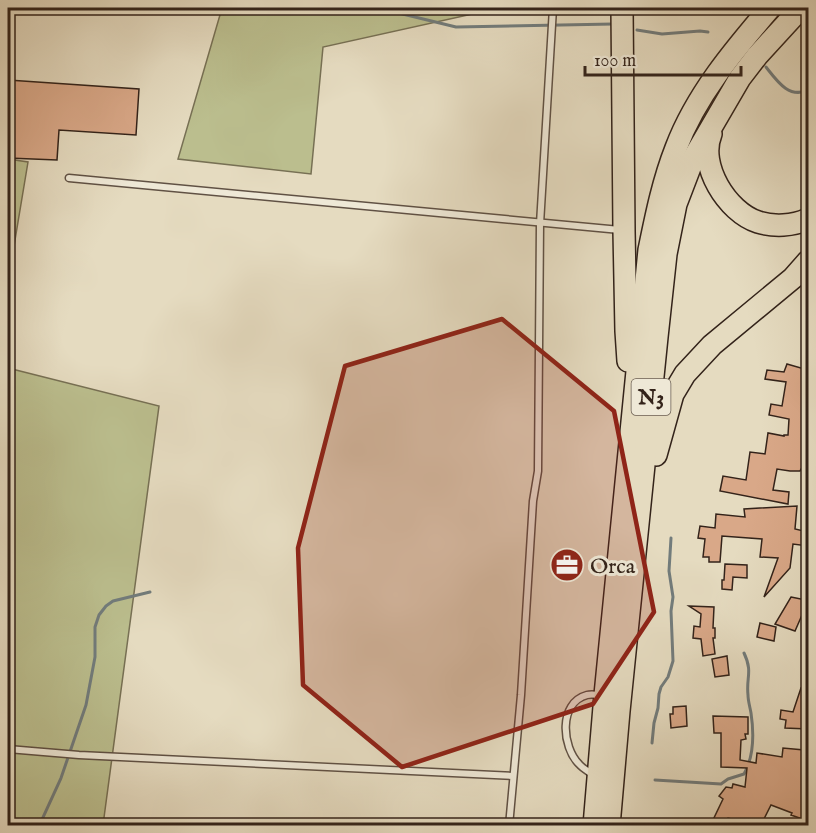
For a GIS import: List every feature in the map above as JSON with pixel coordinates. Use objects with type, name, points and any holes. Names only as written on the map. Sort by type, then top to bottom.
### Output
[{"type":"highway","points":[[622,8],[626,331],[632,421]]},
{"type":"highway","name":"N3","points":[[594,825],[649,250],[659,200],[676,147],[695,110],[718,72],[770,8]]},
{"type":"highway","name":"N3","points":[[609,825],[666,254],[676,204],[694,158],[740,78],[801,8]]},
{"type":"highway","points":[[723,107],[708,142],[708,158],[712,174],[727,197],[738,211],[757,221],[779,225],[808,219]]},
{"type":"highway","points":[[637,528],[673,394],[685,374],[712,345],[793,278],[808,261]]},
{"type":"lane","points":[[509,825],[521,695],[533,501],[538,471],[540,224],[553,8]]},
{"type":"lane","points":[[69,178],[624,231]]},
{"type":"lane","points":[[598,778],[578,764],[568,746],[566,721],[573,704],[587,695],[605,695]]},
{"type":"lane","points":[[8,749],[79,755],[513,777]]},
{"type":"highlighted area","points":[[502,319],[614,411],[654,612],[593,704],[402,767],[303,685],[298,548],[345,366]]},
{"type":"green space","points":[[222,8],[495,9],[323,47],[311,174],[178,159]]},
{"type":"green space","points":[[8,159],[28,162],[8,282]]},
{"type":"green space","points":[[8,368],[159,406],[103,825],[8,826]]},
{"type":"building","points":[[8,80],[139,89],[136,135],[59,130],[57,160],[8,158]]},
{"type":"building","points":[[787,364],[808,370],[808,470],[777,469],[773,490],[789,492],[788,504],[720,491],[723,476],[746,480],[750,452],[765,454],[768,433],[788,435],[789,419],[769,415],[771,404],[782,406],[786,382],[765,379],[767,370],[784,372]]},
{"type":"building","points":[[797,506],[795,529],[808,532],[808,546],[793,544],[790,568],[764,597],[778,558],[760,557],[762,539],[722,536],[720,562],[709,562],[709,557],[703,557],[705,539],[698,538],[700,526],[715,528],[716,514],[745,517],[744,509]]},
{"type":"building","points":[[725,564],[747,565],[747,578],[733,577],[732,590],[722,589]]},
{"type":"building","points":[[791,597],[806,600],[805,604],[808,605],[808,616],[802,615],[795,631],[775,624]]},
{"type":"building","points":[[689,606],[714,607],[715,654],[703,656],[701,639],[693,638],[694,626],[700,627],[701,614]]},
{"type":"building","points":[[760,623],[776,627],[774,641],[757,637]]},
{"type":"building","points":[[727,656],[729,675],[715,677],[712,659]]},
{"type":"building","points":[[801,688],[808,690],[808,729],[785,728],[786,720],[780,719],[781,710],[793,712]]},
{"type":"building","points":[[686,706],[687,726],[671,728],[670,714],[673,714],[673,707]]},
{"type":"building","points":[[713,716],[748,717],[748,734],[745,734],[746,739],[741,740],[740,760],[756,763],[757,753],[782,757],[783,748],[804,750],[804,757],[808,757],[808,821],[771,805],[764,819],[777,825],[757,825],[728,818],[724,825],[713,820],[723,799],[719,796],[726,787],[732,788],[733,784],[745,787],[747,768],[721,767],[721,733],[714,733]]},
{"type":"waterway","points":[[378,8],[456,27],[613,24]]},
{"type":"waterway","points":[[637,30],[662,34],[708,32]]},
{"type":"waterway","points":[[766,67],[779,83],[789,90],[795,92],[808,90]]},
{"type":"waterway","points":[[652,743],[659,694],[673,661],[671,611],[673,597],[669,571],[671,538]]},
{"type":"waterway","points":[[39,826],[61,778],[86,705],[95,657],[95,627],[99,615],[113,601],[150,592]]},
{"type":"waterway","points":[[655,780],[721,784],[744,774],[750,760],[753,736],[748,697],[749,670],[744,653]]},
{"type":"place","name":"Orca","points":[[567,565]]}]
